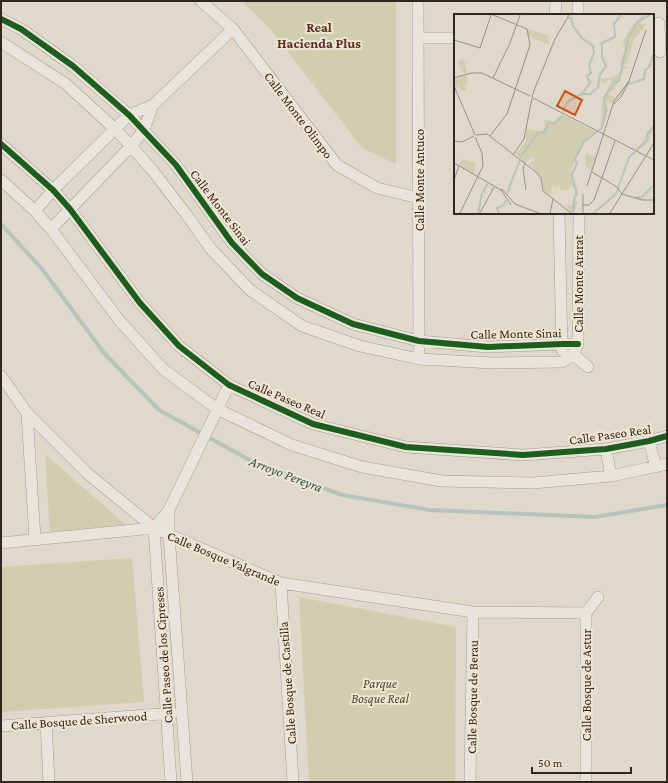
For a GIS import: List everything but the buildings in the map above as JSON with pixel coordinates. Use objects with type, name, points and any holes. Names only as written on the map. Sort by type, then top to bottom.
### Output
[{"type":"street","name":"Calle Monte Olimpo","points":[[201,1],[233,29],[337,165],[376,188],[419,198]]},
{"type":"street","name":"Calle Monte Antuco","points":[[418,1],[419,359]]},
{"type":"street","points":[[556,1],[556,14]]},
{"type":"street","points":[[578,1],[578,14]]},
{"type":"street","name":"Calle Monte Sinai","points":[[1,18],[21,29],[73,66],[144,130],[176,165],[232,243],[262,274],[297,298],[352,324],[419,341],[488,347],[562,344],[576,349],[588,367]]},
{"type":"street","points":[[660,23],[660,52]]},
{"type":"street","points":[[35,211],[53,190],[129,116],[153,105],[233,29]]},
{"type":"street","points":[[418,38],[454,38]]},
{"type":"street","points":[[1,42],[66,84],[115,129],[132,146],[186,214],[211,249],[250,290],[302,326],[360,346],[419,359],[493,364],[562,362]]},
{"type":"street","points":[[51,229],[132,146],[144,130],[153,105]]},
{"type":"street","name":"Calle Paseo Real","points":[[1,144],[53,190],[70,209],[140,303],[179,346],[229,385],[313,424],[406,447],[523,455],[606,449],[667,436]]},
{"type":"street","points":[[1,180],[35,211],[51,229],[118,320],[163,369],[216,412],[292,445],[362,467],[442,481],[533,483],[611,476],[667,464]]},
{"type":"street","name":"Calle Monte Ararat","points":[[559,214],[562,362]]},
{"type":"street","name":"Calle Monte Ararat","points":[[576,349],[578,214]]},
{"type":"street","name":"Calle Monte Sinai","points":[[562,362],[576,349]]},
{"type":"street","name":"Calle Bosque Valgrande","points":[[1,376],[27,414],[87,473],[154,528],[281,583],[473,612],[586,613]]},
{"type":"street","points":[[1,542],[154,528],[169,510],[229,385]]},
{"type":"street","points":[[27,414],[35,539]]},
{"type":"street","points":[[649,441],[656,467]]},
{"type":"street","points":[[606,449],[611,476]]},
{"type":"street","name":"Calle Paseo de los Cipreses","points":[[169,510],[169,535],[187,782]]},
{"type":"street","name":"Calle Paseo de los Cipreses","points":[[154,528],[171,782]]},
{"type":"street","name":"Calle Bosque de Castilla","points":[[281,583],[293,782]]},
{"type":"street","points":[[586,613],[598,596]]},
{"type":"street","name":"Calle Bosque de Berau","points":[[470,782],[473,612]]},
{"type":"street","name":"Calle Bosque de Astur","points":[[586,613],[586,782]]},
{"type":"street","name":"Calle Bosque de Sherwood","points":[[1,726],[182,712]]},
{"type":"street","points":[[46,722],[49,782]]},
{"type":"green space","points":[[242,1],[396,1],[396,164],[362,148],[271,30]]},
{"type":"green space","points":[[45,454],[126,525],[50,532]]},
{"type":"green space","points":[[132,558],[144,702],[1,712],[1,567]]},
{"type":"green space","name":"Parque Bosque Real","points":[[299,597],[456,627],[455,782],[309,782]]},
{"type":"waterway","name":"Arroyo Pereyra","points":[[1,224],[42,269],[104,353],[159,410],[255,463],[342,495],[430,510],[595,517],[667,505]]},
{"type":"cycle path","points":[[1,19],[21,29],[73,66],[129,115],[176,165],[232,243],[262,274],[297,298],[353,324],[419,341],[488,347],[578,344]]},
{"type":"cycle path","points":[[1,144],[53,190],[70,209],[140,303],[179,346],[229,385],[313,424],[406,447],[523,455],[606,449],[667,436]]},
{"type":"district","name":"Real Hacienda Plus","points":[[319,36]]}]
